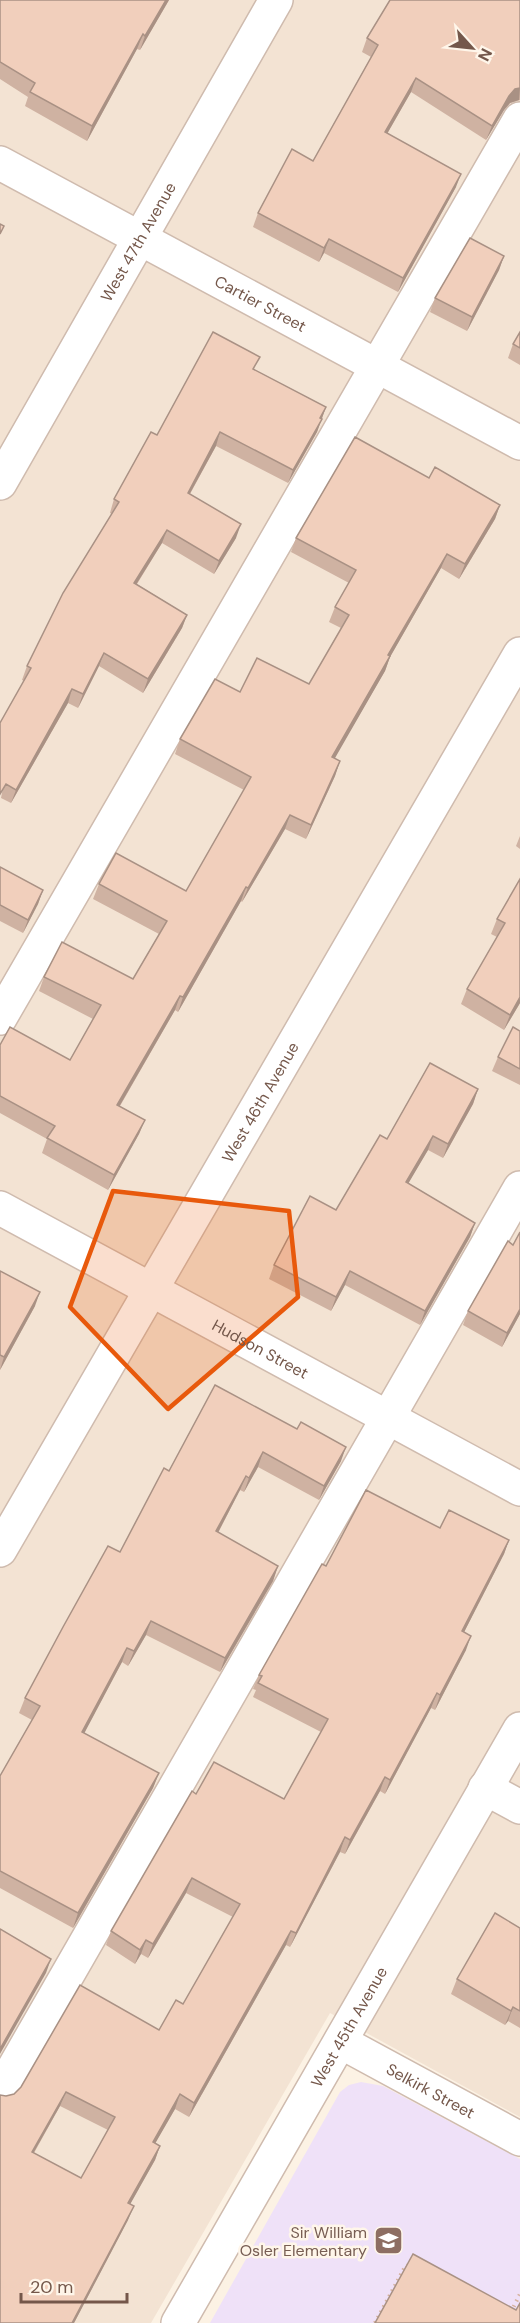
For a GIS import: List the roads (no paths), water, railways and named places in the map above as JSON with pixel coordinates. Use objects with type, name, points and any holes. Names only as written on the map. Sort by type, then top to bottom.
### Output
[{"type":"street","name":"West 47th Avenue","points":[[0,483],[276,0]]},
{"type":"street","points":[[0,1018],[520,119]]},
{"type":"street","name":"Cartier Street","points":[[0,163],[520,443]]},
{"type":"street","name":"West 46th Avenue","points":[[0,1550],[520,654]]},
{"type":"street","points":[[0,2092],[520,1188]]},
{"type":"street","name":"Hudson Street","points":[[0,1208],[520,1489]]},
{"type":"street","name":"West 45th Avenue","points":[[178,2323],[520,1729]]},
{"type":"street","points":[[486,1788],[520,1807]]},
{"type":"street","name":"Selkirk Street","points":[[341,2042],[520,2139]]},
{"type":"place","name":"Sir William Osler Elementary","points":[[388,2241]]}]
